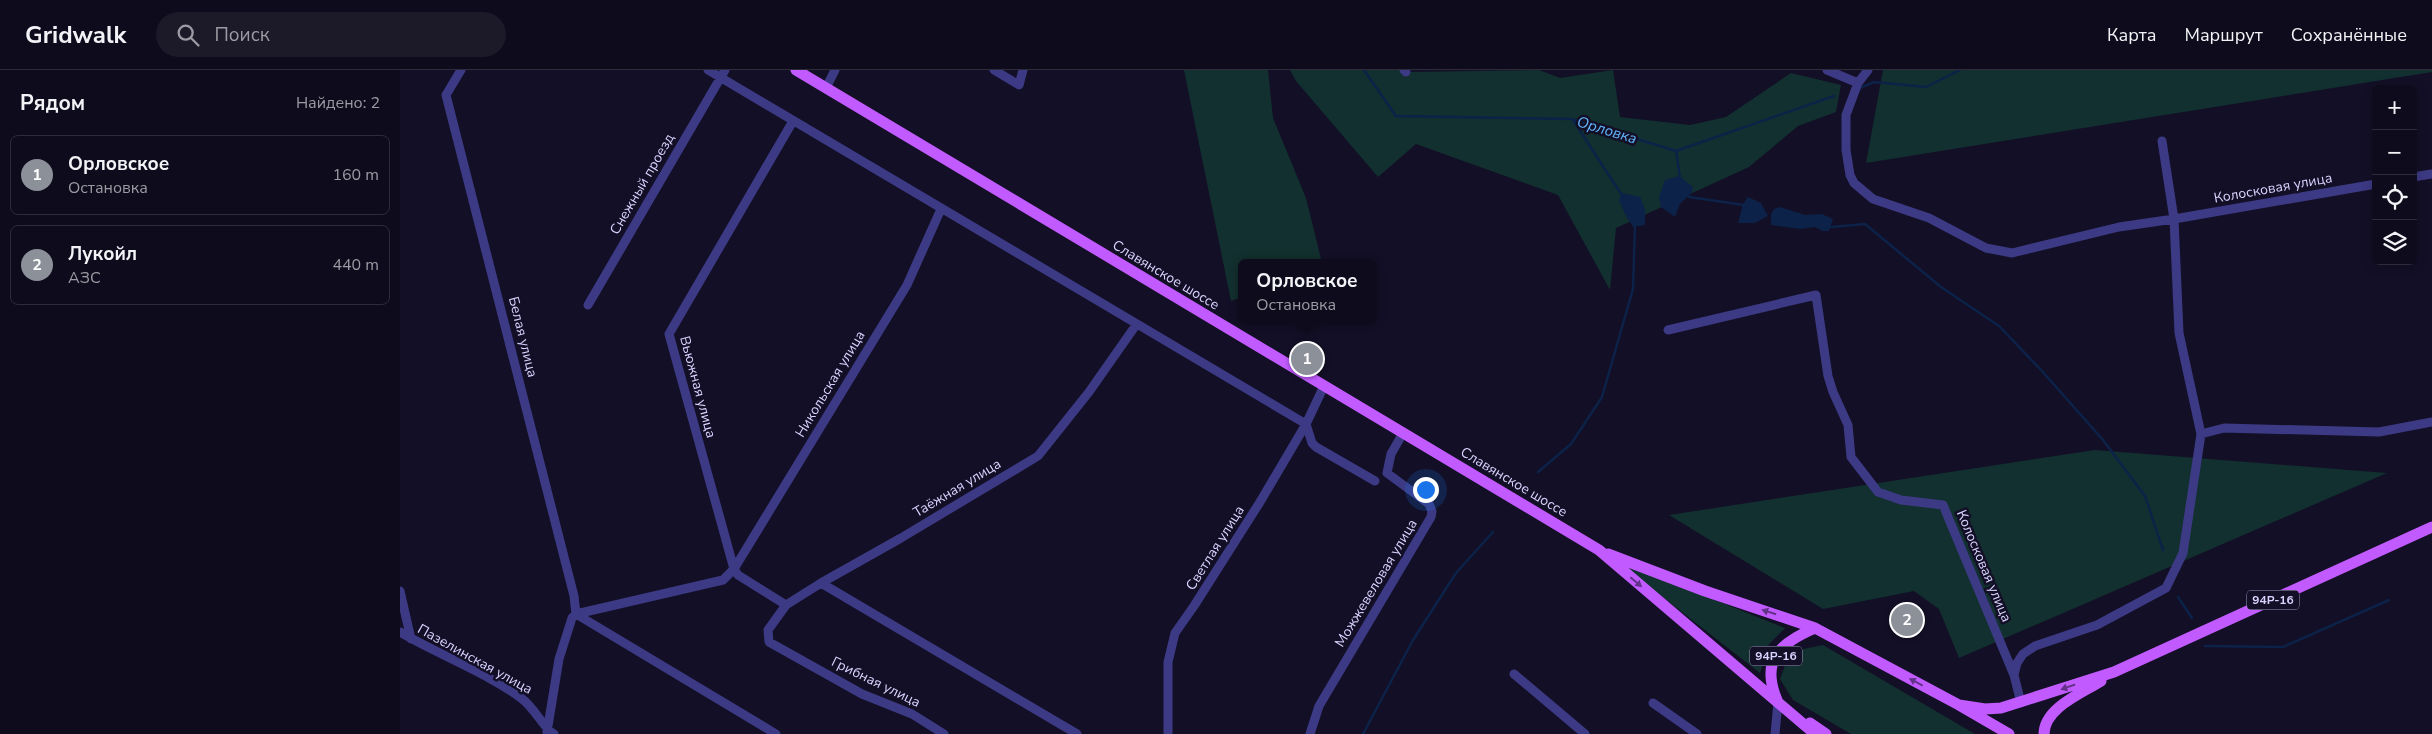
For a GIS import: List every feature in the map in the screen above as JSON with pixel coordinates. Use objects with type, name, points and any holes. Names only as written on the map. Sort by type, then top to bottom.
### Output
[{"type":"main road","name":"Славянское шоссе","points":[[796,70],[1599,550],[1705,591],[1815,628]]},
{"type":"main road","name":"94Р-16","points":[[1959,705],[1985,709],[2021,703],[2114,672],[2432,527]]},
{"type":"main road","name":"Славянское шоссе","points":[[1599,550],[1778,703]]},
{"type":"main road","name":"94Р-16","points":[[1778,703],[1772,688],[1770,674],[1775,656],[1786,642],[1815,628],[2009,734]]},
{"type":"main road","name":"94Р-16","points":[[2044,734],[2048,719],[2058,708],[2114,672]]},
{"type":"main road","points":[[1778,703],[1815,734]]},
{"type":"main road","points":[[1778,703],[1826,734]]},
{"type":"street","name":"Белая улица","points":[[462,70],[446,95],[574,596],[576,614]]},
{"type":"street","points":[[708,70],[723,74],[793,121],[941,210],[1306,424],[1312,442],[1316,447],[1375,481]]},
{"type":"street","points":[[826,88],[835,70]]},
{"type":"street","points":[[994,70],[1019,85],[1023,70]]},
{"type":"street","points":[[1826,70],[1858,83],[1868,70]]},
{"type":"street","name":"Снежный проезд","points":[[588,305],[723,74]]},
{"type":"street","name":"Колосковая улица","points":[[1858,83],[1846,115],[1846,150],[1850,175],[1865,194],[1882,203],[1929,218],[1986,248],[2012,253],[2120,227],[2372,185]]},
{"type":"street","name":"Вьюжная улица","points":[[734,569],[669,334],[793,121]]},
{"type":"street","points":[[2014,675],[2017,663],[2023,654],[2034,646],[2097,625],[2166,588],[2183,553],[2201,434],[2179,333],[2174,219],[2162,141]]},
{"type":"street","points":[[2417,177],[2432,174]]},
{"type":"street","name":"Никольская улица","points":[[734,569],[907,285],[941,210]]},
{"type":"street","name":"Колосковая улица","points":[[1668,330],[1816,295],[1828,376],[1848,425],[1852,458],[1878,492],[1901,500],[1943,505],[2014,675],[2021,703]]},
{"type":"street","name":"Таёжная улица","points":[[770,642],[768,630],[786,605],[821,582],[901,538],[1038,456],[1089,392],[1136,325]]},
{"type":"street","name":"Светлая улица","points":[[1168,734],[1168,662],[1175,632],[1194,606],[1260,502],[1306,424],[1324,386]]},
{"type":"street","points":[[2201,434],[2224,428],[2379,432],[2432,422]]},
{"type":"street","name":"Можжевеловая улица","points":[[1310,734],[1319,706],[1431,517],[1432,511],[1429,504],[1386,473],[1391,454],[1403,434]]},
{"type":"street","points":[[549,733],[559,659],[572,618],[576,614],[723,580],[734,569],[738,575],[786,605]]},
{"type":"street","points":[[821,582],[1078,734]]},
{"type":"street","points":[[400,591],[411,639]]},
{"type":"street","points":[[576,614],[776,734]]},
{"type":"street","name":"Пазелинская улица","points":[[400,632],[522,698],[540,716],[549,733]]},
{"type":"street","name":"Грибная улица","points":[[770,642],[862,694],[912,714],[944,734]]},
{"type":"street","points":[[1514,674],[1585,734]]},
{"type":"street","points":[[1775,734],[1778,703]]},
{"type":"street","points":[[1653,704],[1697,734]]},
{"type":"green space","points":[[1184,70],[1268,70],[1273,118],[1306,198],[1321,259],[1238,259],[1238,298],[1231,301]]},
{"type":"green space","points":[[1290,70],[1404,70],[1406,72],[1539,70],[1560,78],[1613,70],[1620,117],[1690,125],[1726,117],[1791,73],[1841,85],[1836,112],[1798,126],[1749,167],[1616,228],[1610,290],[1558,195],[1416,144],[1378,177],[1296,81]]},
{"type":"green space","points":[[1883,70],[2432,70],[2432,72],[1866,163]]},
{"type":"green space","points":[[2095,450],[2387,473],[1959,658],[1939,609],[1914,591],[1823,609],[1669,515]]},
{"type":"green space","points":[[1615,560],[1785,628],[1769,644],[1760,673]]},
{"type":"green space","points":[[1823,645],[1975,734],[1851,734],[1793,700],[1780,679],[1787,660],[1794,651]]},
{"type":"water","points":[[1679,176],[1693,187],[1692,193],[1680,204],[1675,217],[1661,207],[1659,197],[1665,180]]},
{"type":"water","points":[[1622,193],[1640,197],[1645,209],[1645,225],[1633,227],[1619,200]]},
{"type":"water","points":[[1748,197],[1761,203],[1768,216],[1755,223],[1738,223],[1743,204]]},
{"type":"water","points":[[1780,207],[1805,215],[1822,214],[1833,219],[1829,231],[1822,231],[1815,227],[1801,229],[1771,225],[1771,214],[1774,209]]},
{"type":"waterway","name":"Орловка","points":[[1364,70],[1396,116],[1572,119],[1676,151],[1834,96]]},
{"type":"waterway","name":"Орловка","points":[[1860,88],[1874,82],[1926,87],[1960,70]]},
{"type":"waterway","points":[[1573,120],[1623,197]]},
{"type":"waterway","points":[[1676,151],[1680,178]]},
{"type":"waterway","points":[[1689,197],[1744,205]]},
{"type":"waterway","points":[[1831,227],[1865,224],[1941,287],[1999,326],[2103,440],[2145,496],[2163,550]]},
{"type":"waterway","points":[[1538,472],[1571,444],[1602,397],[1633,289],[1635,225]]},
{"type":"waterway","points":[[1363,734],[1413,640],[1456,573],[1493,532]]},
{"type":"waterway","points":[[2178,597],[2192,618]]},
{"type":"waterway","points":[[2205,646],[2283,647],[2389,600]]},
{"type":"place","name":"Орловское","points":[[1307,359]]},
{"type":"place","name":"Лукойл","points":[[1907,620]]}]
